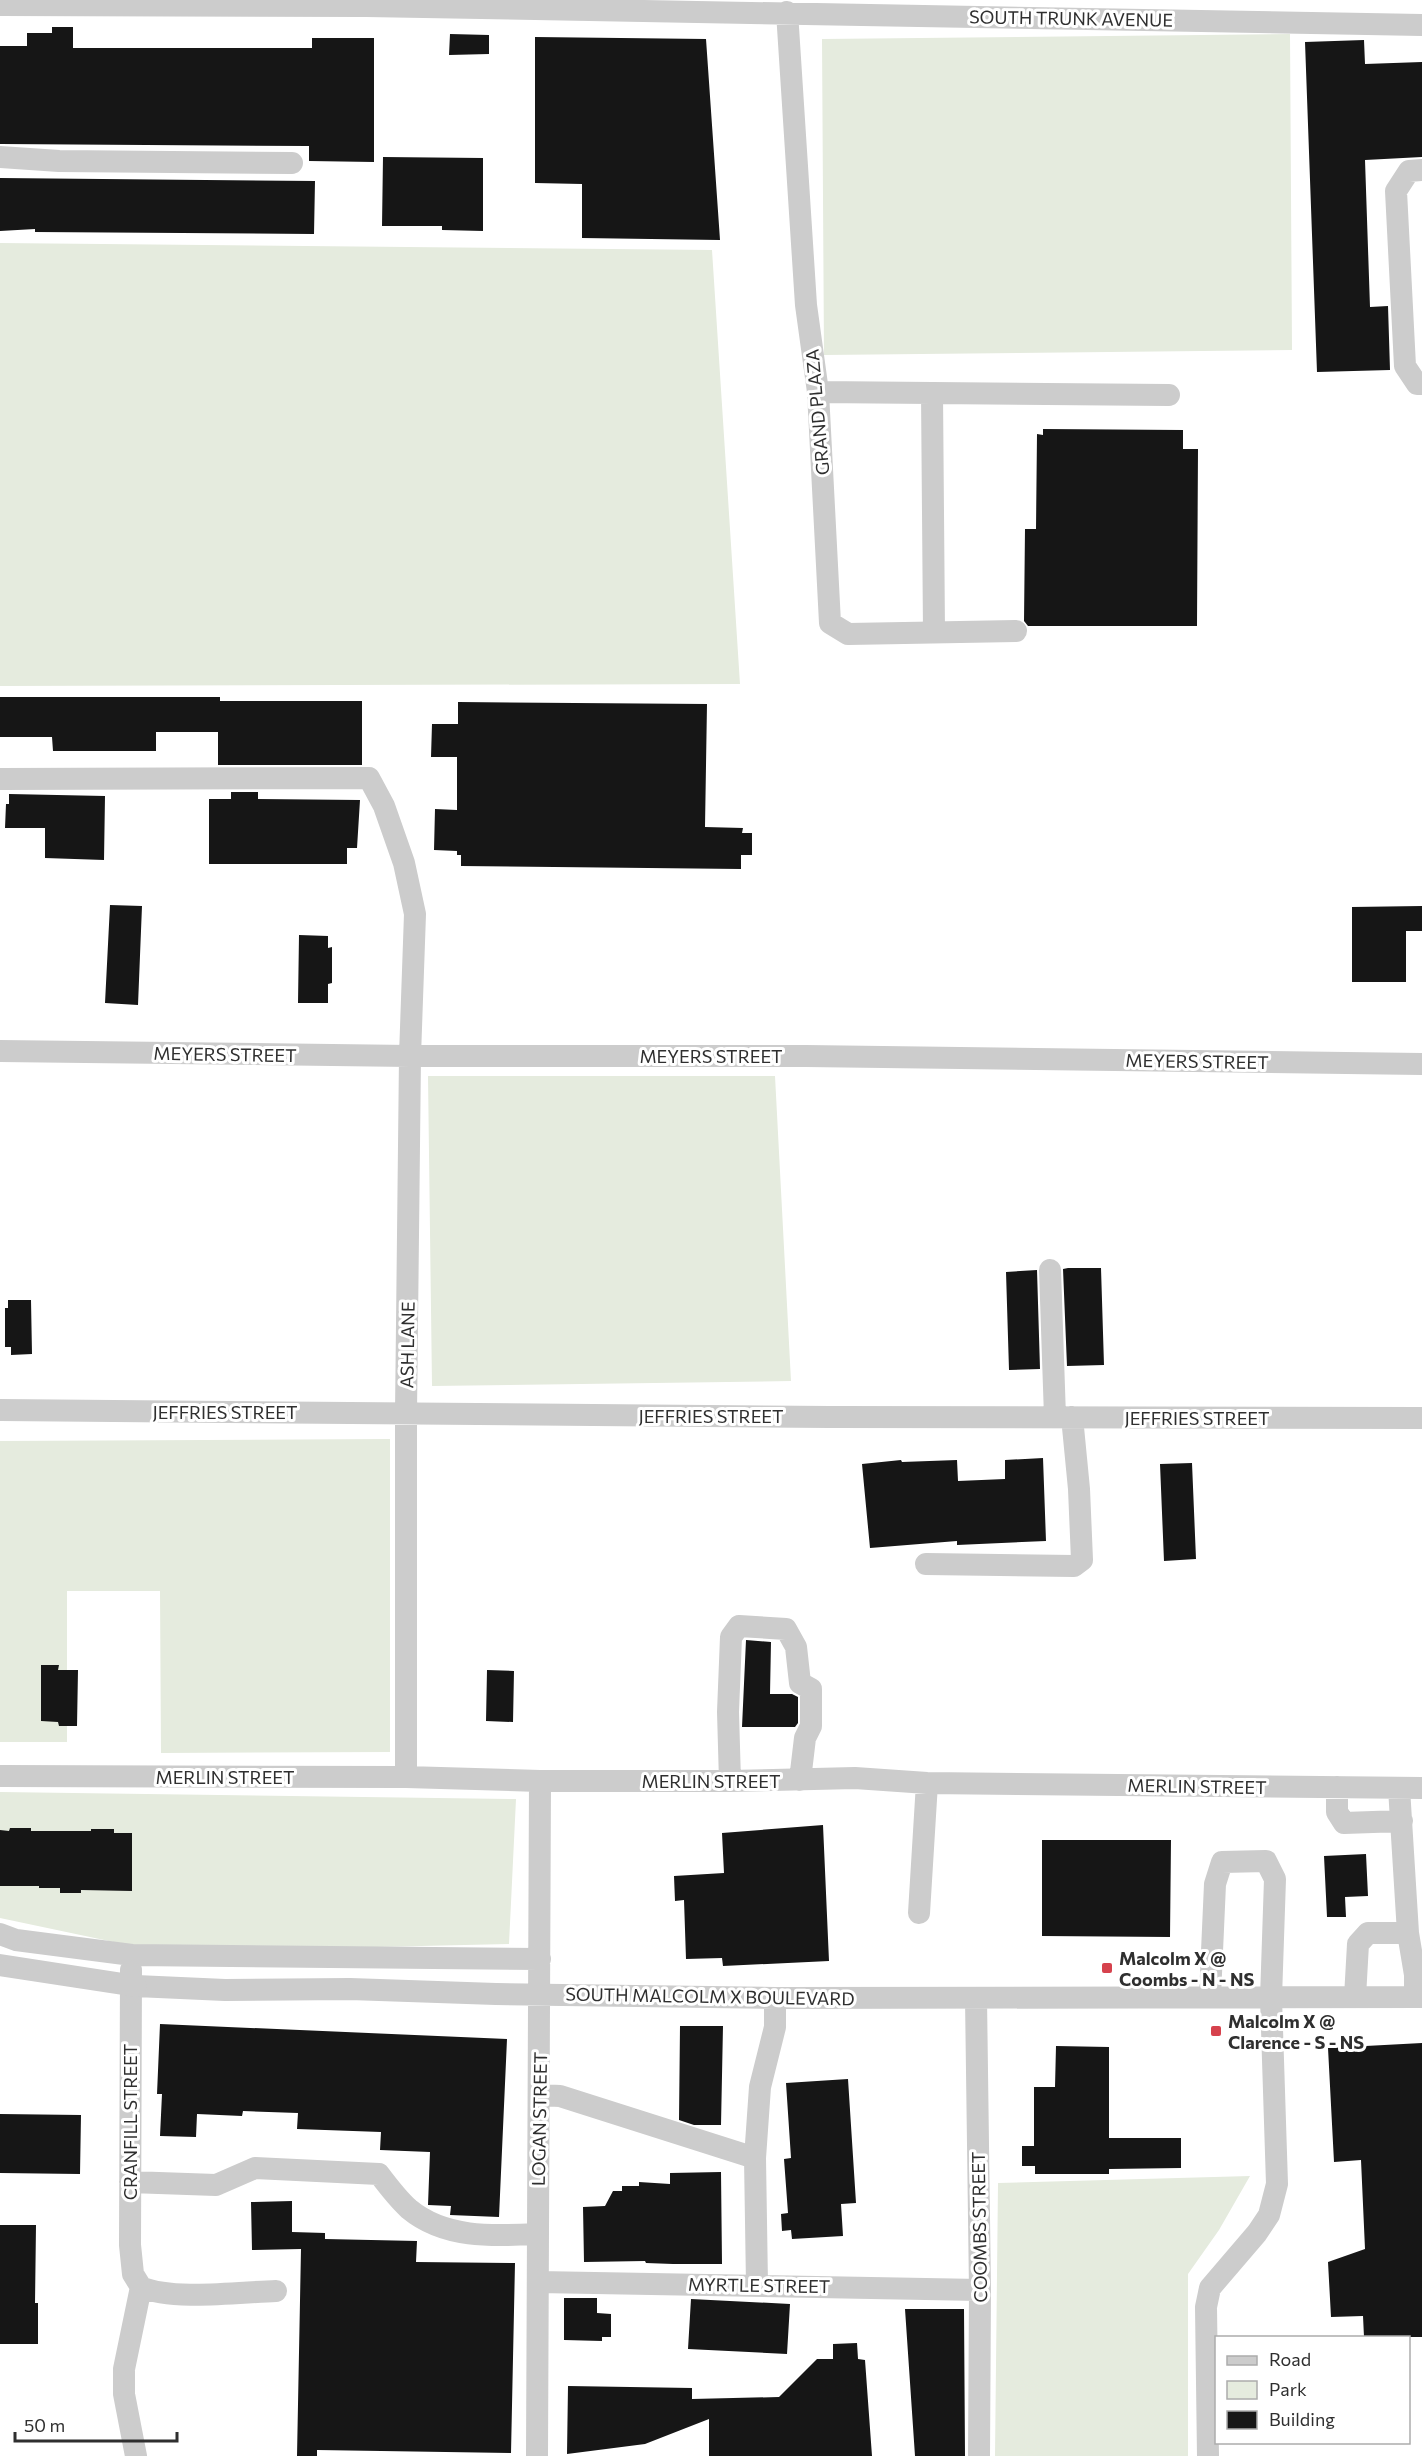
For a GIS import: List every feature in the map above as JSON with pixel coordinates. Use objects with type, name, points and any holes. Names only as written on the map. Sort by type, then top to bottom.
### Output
[{"type":"street","name":"SOUTH TRUNK AVENUE","points":[[0,5],[365,3],[1422,25]]},
{"type":"street","name":"GRAND PLAZA","points":[[787,12],[806,305],[818,392],[830,623],[848,634],[1016,631]]},
{"type":"street","points":[[0,157],[58,161],[292,162]]},
{"type":"street","points":[[1422,170],[1409,171],[1396,191],[1405,366],[1418,384],[1422,384]]},
{"type":"street","points":[[818,392],[1169,395]]},
{"type":"street","points":[[932,393],[934,632]]},
{"type":"street","name":"ASH LANE","points":[[0,780],[369,778],[384,806],[404,863],[415,914],[410,1056],[406,1413],[406,1777]]},
{"type":"street","name":"MEYERS STREET","points":[[0,1051],[410,1056],[806,1056],[1422,1064]]},
{"type":"street","points":[[926,1564],[1074,1566],[1082,1560],[1079,1489],[1063,1417],[1050,1270]]},
{"type":"street","name":"JEFFRIES STREET","points":[[0,1410],[1422,1418]]},
{"type":"street","points":[[730,1781],[728,1712],[731,1637],[739,1626],[786,1629],[796,1647],[800,1683],[811,1689],[811,1726],[805,1738],[800,1780]]},
{"type":"street","name":"MERLIN STREET","points":[[0,1776],[406,1777],[540,1781],[730,1781],[855,1778],[927,1783],[1422,1788]]},
{"type":"street","name":"LOGAN STREET","points":[[537,2456],[540,1781]]},
{"type":"street","points":[[919,1913],[927,1783]]},
{"type":"street","points":[[1337,1787],[1337,1812],[1344,1823],[1402,1821]]},
{"type":"street","points":[[1399,1788],[1408,1933],[1419,1997]]},
{"type":"street","points":[[1208,2456],[1206,2307],[1210,2288],[1257,2233],[1269,2215],[1277,2184],[1272,1998],[1275,1879],[1266,1861],[1222,1862],[1215,1884],[1210,1996]]},
{"type":"street","points":[[1355,1997],[1358,1944],[1368,1933],[1408,1933]]},
{"type":"street","points":[[0,1934],[16,1940],[132,1955],[540,1959]]},
{"type":"street","name":"CRANFILL STREET","points":[[132,1955],[130,2245],[133,2274],[141,2287]]},
{"type":"street","name":"SOUTH MALCOLM X BOULEVARD","points":[[0,1965],[136,1986],[225,1989],[350,1989],[496,1994],[774,1998],[1419,1997]]},
{"type":"street","points":[[757,2285],[755,2158],[760,2087],[775,2027],[774,1998]]},
{"type":"street","name":"COOMBS STREET","points":[[976,1998],[980,2290],[979,2456]]},
{"type":"street","points":[[540,2095],[560,2096],[755,2158]]},
{"type":"street","points":[[130,2182],[216,2185],[255,2168],[379,2175],[409,2209],[457,2233],[537,2234]]},
{"type":"street","name":"MYRTLE STREET","points":[[538,2282],[980,2290]]},
{"type":"street","points":[[136,2456],[124,2394],[124,2368],[141,2287],[152,2292],[178,2294],[276,2291]]},
{"type":"green space","points":[[1290,34],[1292,350],[824,355],[822,39]]},
{"type":"green space","points":[[0,243],[712,250],[740,684],[0,686]]},
{"type":"green space","points":[[428,1076],[775,1076],[791,1381],[432,1386]]},
{"type":"green space","points":[[390,1439],[390,1752],[161,1753],[160,1591],[67,1591],[67,1742],[0,1742],[0,1441]]},
{"type":"green space","points":[[0,1792],[516,1799],[509,1944],[161,1952],[0,1918]]},
{"type":"green space","points":[[1250,2176],[1219,2230],[1188,2274],[1188,2456],[995,2456],[998,2183]]},
{"type":"building","points":[[52,27],[73,27],[73,48],[312,48],[312,38],[374,38],[374,162],[309,161],[309,146],[0,144],[0,46],[27,46],[27,33],[52,33]]},
{"type":"building","points":[[450,34],[489,35],[489,54],[449,55]]},
{"type":"building","points":[[535,37],[706,39],[720,240],[582,238],[582,184],[535,183]]},
{"type":"building","points":[[1364,40],[1365,64],[1422,62],[1422,157],[1365,160],[1370,307],[1388,306],[1390,370],[1317,372],[1305,42]]},
{"type":"building","points":[[383,157],[483,158],[483,231],[442,230],[442,226],[382,226]]},
{"type":"building","points":[[0,178],[315,181],[314,234],[35,232],[35,229],[0,231]]},
{"type":"building","points":[[1043,429],[1183,430],[1183,449],[1198,449],[1197,626],[1028,626],[1024,621],[1025,529],[1036,529],[1037,434],[1043,435]]},
{"type":"building","points":[[0,697],[220,697],[220,701],[362,701],[362,765],[218,765],[218,732],[156,732],[156,751],[53,751],[52,737],[0,737]]},
{"type":"building","points":[[458,702],[707,704],[705,827],[743,828],[742,833],[752,833],[752,855],[741,855],[741,869],[461,866],[461,855],[457,855],[457,851],[434,850],[435,809],[457,810],[457,757],[431,757],[432,724],[458,724]]},
{"type":"building","points":[[231,792],[258,792],[258,799],[360,800],[357,848],[347,848],[347,864],[209,864],[209,799],[231,799]]},
{"type":"building","points":[[9,794],[105,796],[104,860],[45,858],[45,828],[5,828],[6,804],[9,804]]},
{"type":"building","points":[[110,905],[142,906],[138,1005],[105,1003]]},
{"type":"building","points":[[1422,906],[1422,931],[1406,931],[1406,982],[1352,982],[1352,907]]},
{"type":"building","points":[[299,935],[328,936],[328,948],[332,947],[332,983],[328,984],[328,1003],[298,1003]]},
{"type":"building","points":[[1101,1268],[1104,1365],[1067,1366],[1063,1269]]},
{"type":"building","points":[[1037,1270],[1040,1369],[1009,1370],[1006,1272]]},
{"type":"building","points":[[8,1300],[31,1300],[32,1354],[11,1355],[11,1347],[5,1347],[5,1308],[8,1308]]},
{"type":"building","points":[[1043,1458],[1046,1541],[957,1545],[957,1541],[870,1548],[862,1464],[901,1460],[902,1462],[957,1460],[958,1481],[1005,1479],[1005,1460]]},
{"type":"building","points":[[1192,1463],[1196,1559],[1164,1561],[1160,1464]]},
{"type":"building","points":[[746,1640],[771,1642],[770,1694],[792,1694],[798,1697],[798,1723],[795,1727],[742,1727]]},
{"type":"building","points":[[41,1665],[59,1665],[58,1670],[78,1670],[77,1726],[59,1726],[58,1722],[41,1721]]},
{"type":"building","points":[[487,1670],[514,1671],[513,1722],[486,1721]]},
{"type":"building","points":[[823,1825],[829,1961],[723,1966],[722,1958],[686,1959],[684,1900],[675,1901],[674,1876],[724,1873],[722,1833]]},
{"type":"building","points":[[10,1828],[31,1828],[31,1831],[114,1829],[114,1833],[132,1833],[132,1891],[81,1890],[81,1893],[60,1893],[60,1888],[0,1886],[0,1830],[9,1831]]},
{"type":"building","points":[[1042,1840],[1171,1840],[1170,1937],[1042,1936]]},
{"type":"building","points":[[1366,1854],[1368,1896],[1345,1897],[1346,1917],[1327,1917],[1324,1856]]},
{"type":"building","points":[[160,2024],[507,2039],[499,2217],[450,2215],[451,2206],[428,2205],[430,2152],[380,2150],[381,2132],[297,2129],[298,2113],[243,2111],[242,2116],[197,2114],[196,2137],[160,2136],[162,2094],[157,2094]]},
{"type":"building","points":[[680,2026],[723,2026],[721,2125],[694,2125],[679,2120]]},
{"type":"building","points":[[1422,2043],[1422,2337],[1364,2336],[1363,2316],[1331,2317],[1328,2262],[1365,2249],[1361,2160],[1334,2162],[1328,2048]]},
{"type":"building","points":[[1056,2046],[1109,2047],[1109,2138],[1181,2138],[1181,2168],[1109,2169],[1109,2174],[1035,2174],[1035,2166],[1022,2166],[1022,2146],[1034,2146],[1034,2087],[1055,2087]]},
{"type":"building","points":[[848,2079],[856,2203],[841,2204],[843,2236],[792,2239],[791,2230],[782,2231],[781,2214],[788,2213],[784,2159],[791,2158],[786,2083]]},
{"type":"building","points":[[0,2114],[81,2115],[80,2174],[0,2173]]},
{"type":"building","points":[[721,2172],[722,2264],[646,2263],[645,2261],[584,2262],[583,2207],[605,2206],[613,2191],[622,2191],[622,2186],[639,2186],[639,2182],[670,2184],[670,2173]]},
{"type":"building","points":[[292,2201],[292,2232],[325,2233],[325,2239],[417,2241],[416,2262],[515,2263],[511,2453],[317,2450],[317,2456],[297,2456],[301,2249],[252,2250],[251,2202]]},
{"type":"building","points":[[0,2225],[36,2225],[35,2303],[38,2303],[38,2344],[0,2344]]},
{"type":"building","points":[[564,2298],[597,2298],[597,2313],[611,2314],[611,2337],[602,2337],[602,2341],[564,2340]]},
{"type":"building","points":[[691,2299],[790,2304],[787,2354],[688,2349]]},
{"type":"building","points":[[905,2309],[964,2309],[965,2456],[915,2456]]},
{"type":"building","points":[[857,2343],[858,2359],[865,2360],[872,2456],[709,2456],[709,2419],[645,2444],[567,2454],[568,2386],[692,2388],[692,2399],[779,2397],[817,2359],[833,2359],[833,2344]]},
{"type":"place","name":"Malcolm X @ Coombs - N - NS","points":[[1107,1968]]},
{"type":"place","name":"Malcolm X @ Clarence - S - NS","points":[[1216,2031]]}]
